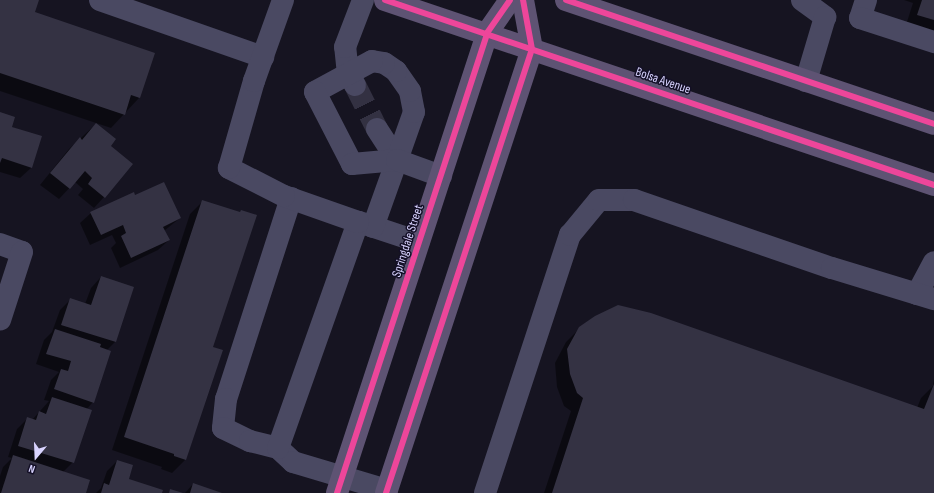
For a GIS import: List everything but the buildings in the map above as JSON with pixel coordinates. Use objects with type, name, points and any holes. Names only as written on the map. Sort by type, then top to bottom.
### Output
[{"type":"main road","name":"Bolsa Avenue","points":[[385,0],[488,33],[934,184]]},
{"type":"main road","name":"Springdale Street","points":[[340,485],[488,33],[510,0]]},
{"type":"main road","points":[[387,491],[532,48],[523,0]]},
{"type":"main road","points":[[566,0],[934,124]]},
{"type":"street","points":[[100,0],[263,57]]},
{"type":"street","points":[[283,0],[263,57],[229,168],[291,198],[419,242]]},
{"type":"street","points":[[352,80],[345,47],[363,0]]},
{"type":"street","points":[[802,0],[825,17],[863,9],[934,42]]},
{"type":"street","points":[[806,81],[825,17]]},
{"type":"street","points":[[278,448],[365,224],[397,160],[414,112],[410,91],[396,71],[384,64],[372,61],[352,80],[315,92],[352,164],[397,160],[441,176]]},
{"type":"street","points":[[377,129],[397,160]]},
{"type":"street","points":[[291,198],[226,399],[223,428],[250,441],[278,448],[293,462],[340,485],[387,491]]},
{"type":"street","points":[[485,493],[570,235],[599,200],[634,200],[832,268],[926,297],[934,262]]},
{"type":"street","points":[[0,244],[22,252],[0,320]]},
{"type":"tunnel","points":[[355,85],[377,129]]},
{"type":"cycle path","points":[[385,0],[934,185]]},
{"type":"cycle path","points":[[337,493],[487,33],[510,0]]},
{"type":"cycle path","points":[[386,493],[532,49],[523,0]]},
{"type":"cycle path","points":[[566,0],[934,124]]}]
